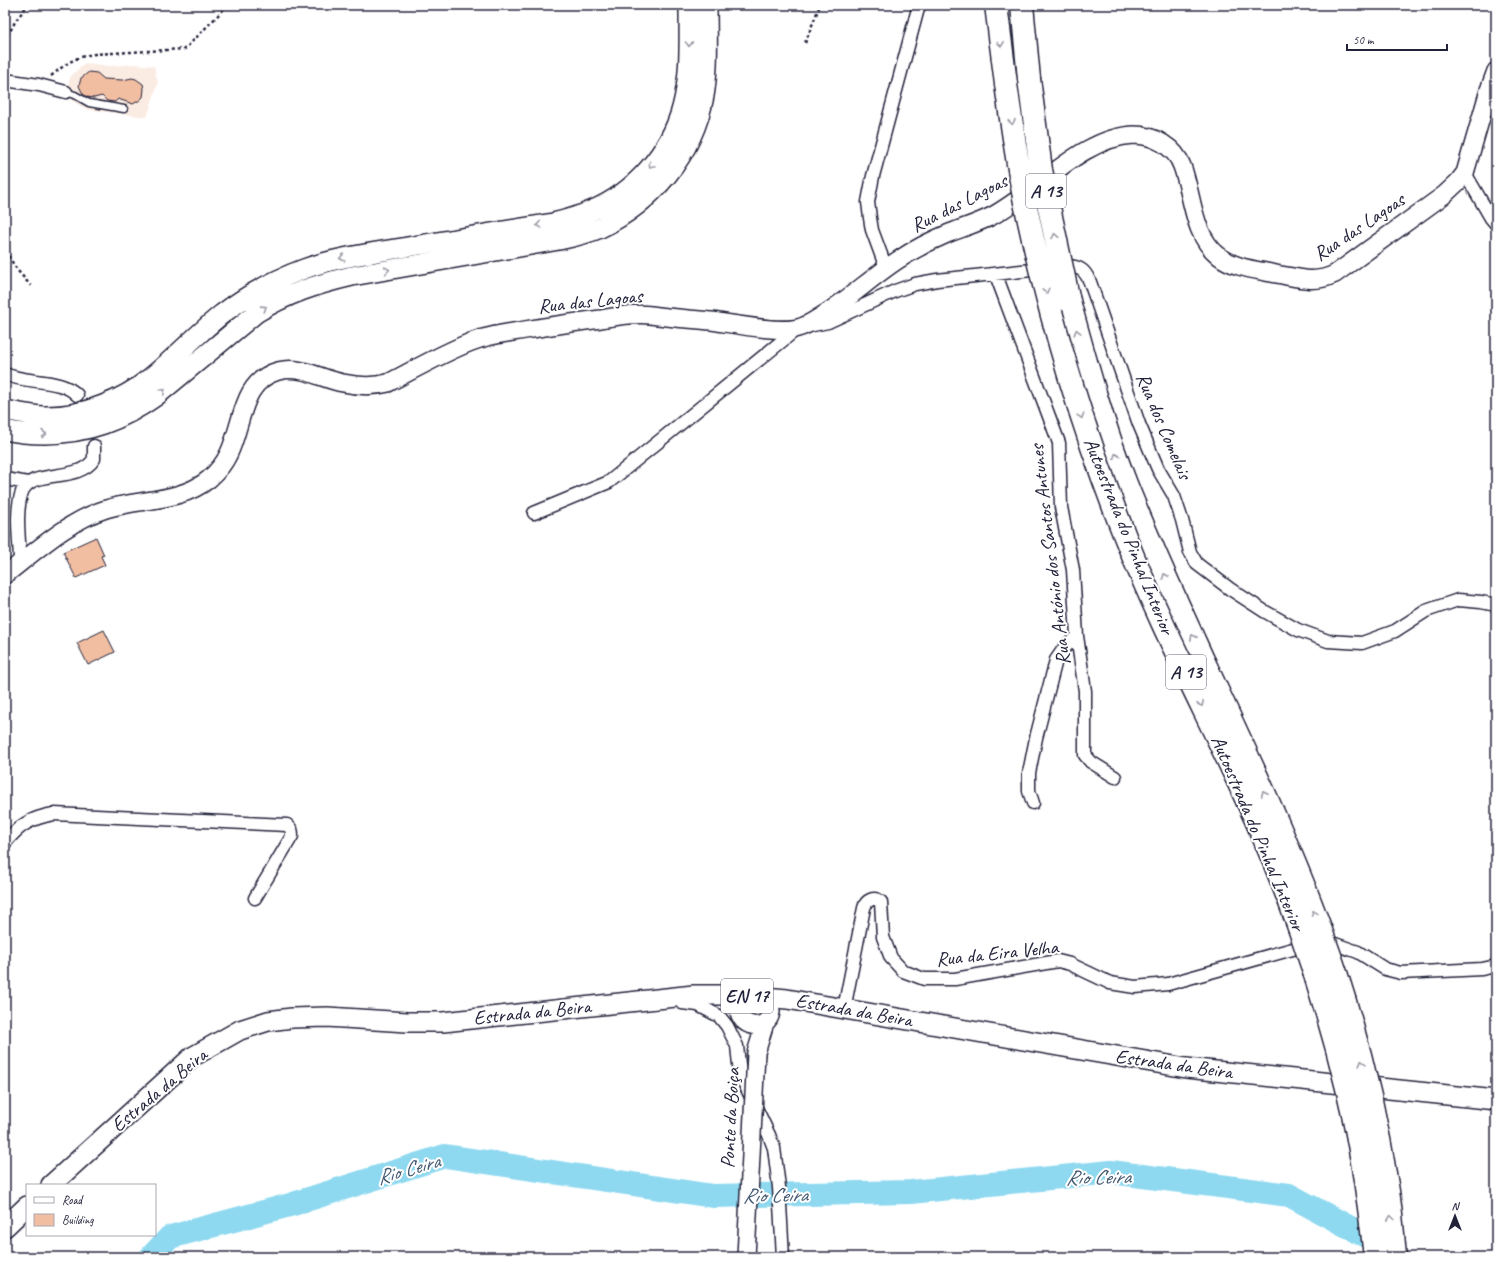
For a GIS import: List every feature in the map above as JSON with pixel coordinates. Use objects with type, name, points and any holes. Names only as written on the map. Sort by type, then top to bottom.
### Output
[{"type":"highway","name":"Autoestrada do Pinhal Interior","points":[[996,5],[1006,84],[1027,212],[1052,314],[1082,419],[1099,469],[1128,543],[1150,594],[1263,838],[1303,938],[1332,1033],[1348,1093],[1368,1198],[1375,1257]]},
{"type":"highway","name":"Autoestrada do Pinhal Interior","points":[[1022,5],[1029,79],[1041,170],[1071,308],[1095,394],[1126,483],[1138,512],[1168,583],[1280,827],[1337,977],[1367,1082],[1387,1185],[1395,1257]]},
{"type":"main road","points":[[5,410],[24,414],[46,416],[66,415],[110,402],[136,388],[150,378],[222,314],[239,302],[271,283],[305,268],[347,257],[553,223],[574,218],[594,210],[614,199],[626,190],[652,165],[661,153],[676,124],[682,108],[688,74],[689,5]]},
{"type":"main road","points":[[5,430],[30,434],[64,434],[103,426],[141,407],[156,396],[256,313],[271,303],[300,290],[324,282],[352,276],[559,240],[586,233],[615,220],[645,199],[661,184],[684,151],[698,118],[704,97],[707,63],[707,5]]},
{"type":"main road","name":"Estrada da Beira","points":[[52,1184],[192,1057],[240,1030],[268,1021],[292,1018],[327,1017],[407,1022],[443,1022],[705,995],[768,997],[787,999],[1186,1068],[1496,1100]]},
{"type":"street","points":[[886,268],[872,230],[868,202],[873,176],[919,5]]},
{"type":"street","name":"Rua das Lagoas","points":[[5,575],[50,540],[87,516],[106,509],[168,498],[197,487],[209,479],[230,453],[250,393],[258,382],[267,376],[290,370],[304,371],[342,383],[376,386],[388,383],[467,343],[484,338],[553,325],[617,316],[650,315],[766,328],[798,328],[838,306],[899,259],[922,246],[996,214],[1029,192],[1061,166],[1082,153],[1123,136],[1138,135],[1153,138],[1172,150],[1182,164],[1199,228],[1206,242],[1220,257],[1249,268],[1316,281],[1324,280],[1335,274],[1444,195],[1458,182],[1465,173],[1496,71]]},
{"type":"street","points":[[5,80],[39,85],[66,92]]},
{"type":"street","points":[[1465,173],[1496,224]]},
{"type":"street","name":"Rua dos Comelais","points":[[798,328],[828,322],[895,291],[915,284],[937,280],[1077,266],[1086,272],[1148,448],[1178,508],[1190,552],[1197,564],[1230,589],[1298,630],[1328,641],[1362,643],[1395,631],[1426,611],[1458,600],[1496,605]]},
{"type":"street","name":"Rua António dos Santos Antunes","points":[[996,275],[1058,443],[1061,507],[1073,570],[1077,636],[1085,691],[1085,755],[1091,762],[1116,777]]},
{"type":"street","points":[[534,513],[610,482],[798,328]]},
{"type":"street","points":[[5,374],[27,381],[62,386],[73,391],[77,395]]},
{"type":"street","points":[[20,563],[19,505],[22,490],[28,483],[37,479],[74,473],[87,468],[94,459],[94,446]]},
{"type":"street","points":[[5,479],[28,483]]},
{"type":"street","points":[[1033,803],[1029,791],[1029,773],[1036,738],[1056,660],[1065,647],[1077,636]]},
{"type":"street","points":[[5,843],[19,827],[29,821],[54,814],[288,826],[291,828],[292,836],[255,898]]},
{"type":"street","name":"Rua da Eira Velha","points":[[844,1009],[865,903],[871,899],[881,902],[883,938],[890,958],[903,971],[924,980],[955,979],[1058,962],[1070,964],[1110,983],[1135,987],[1168,984],[1314,943],[1335,944],[1358,952],[1385,969],[1401,973],[1482,969],[1496,966]]},
{"type":"street","points":[[705,995],[728,1004],[743,1019],[756,1026],[767,1021]]},
{"type":"street","name":"Ponte da Boiça","points":[[743,996],[739,1008],[756,1054]]},
{"type":"street","name":"Ponte da Boiça","points":[[746,1257],[756,1054],[771,1013],[768,997]]},
{"type":"street","points":[[655,999],[698,1005],[719,1016],[727,1026],[737,1046],[740,1074],[772,1141],[779,1187],[783,1257]]},
{"type":"street","name":"Ponte da Boiça","points":[[767,1021],[787,999]]},
{"type":"lane","points":[[66,92],[89,103],[124,109]]},
{"type":"path","points":[[5,41],[16,20],[28,5]]},
{"type":"path","points":[[39,85],[70,61],[82,56],[185,49],[228,5]]},
{"type":"path","points":[[805,43],[820,5]]},
{"type":"path","points":[[5,251],[18,271],[31,286]]},
{"type":"shaded area","points":[[85,63],[111,66],[135,64],[154,66],[158,83],[147,117],[90,110],[82,107],[65,96],[70,77]]},
{"type":"building","points":[[89,72],[97,73],[104,79],[136,79],[143,84],[143,97],[133,104],[118,99],[115,102],[107,101],[102,96],[94,98],[87,97],[83,94],[79,86],[81,78]]},
{"type":"building","points":[[96,537],[104,555],[101,556],[105,565],[76,578],[63,552]]},
{"type":"building","points":[[104,630],[115,652],[88,665],[77,643]]},
{"type":"waterway","name":"Rio Ceira","points":[[151,1257],[170,1237],[290,1205],[445,1156],[713,1196],[911,1192],[1111,1172],[1289,1195],[1390,1249]]}]
